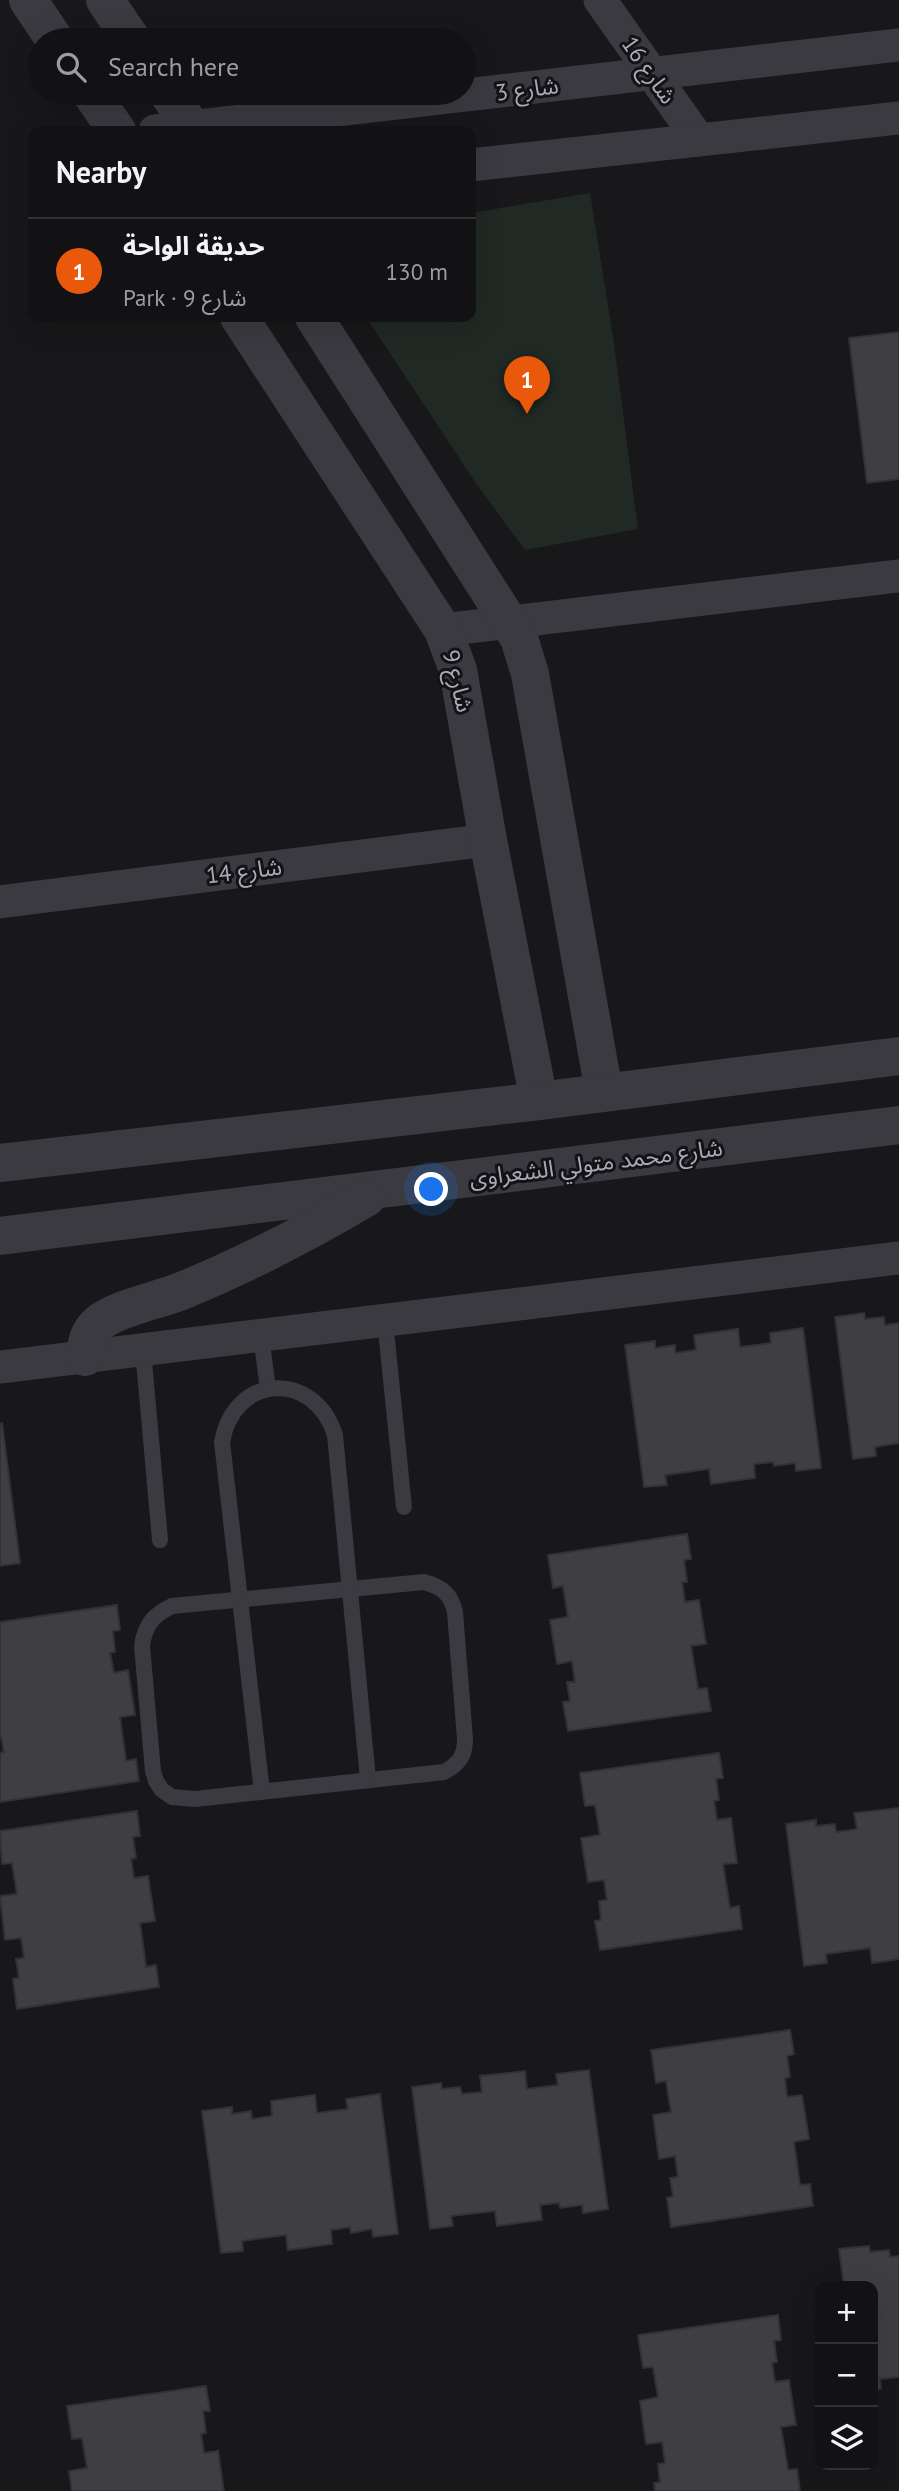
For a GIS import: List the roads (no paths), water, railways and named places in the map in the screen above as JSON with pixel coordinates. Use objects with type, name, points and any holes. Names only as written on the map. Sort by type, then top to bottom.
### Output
[{"type":"street","points":[[28,0],[47,28]]},
{"type":"street","points":[[105,0],[124,28]]},
{"type":"street","name":"شارع 16","points":[[600,0],[699,140]]},
{"type":"street","name":"شارع 3","points":[[476,95],[899,45]]},
{"type":"street","points":[[99,105],[114,126]]},
{"type":"street","points":[[176,105],[191,126]]},
{"type":"street","name":"شارع 3","points":[[218,126],[393,105]]},
{"type":"street","points":[[476,164],[899,118]]},
{"type":"street","name":"شارع 9","points":[[242,322],[443,630],[458,670],[539,1101]]},
{"type":"street","points":[[317,322],[511,622],[526,656],[604,1092]]},
{"type":"street","points":[[443,630],[899,576]]},
{"type":"street","name":"شارع 14","points":[[0,902],[488,840]]},
{"type":"street","points":[[0,1163],[539,1101],[899,1056]]},
{"type":"street","name":"شارع محمد متولي الشعراوى","points":[[0,1236],[899,1125]]},
{"type":"street","points":[[85,1357],[91,1332],[111,1315],[181,1292],[249,1263],[314,1229],[377,1191]]},
{"type":"street","points":[[0,1367],[899,1258]]},
{"type":"lane","points":[[385,1321],[404,1507]]},
{"type":"lane","points":[[261,1336],[268,1388]]},
{"type":"lane","points":[[143,1350],[160,1540]]},
{"type":"lane","points":[[262,1791],[222,1442],[225,1427],[236,1407],[254,1393],[268,1388],[298,1391],[322,1408],[335,1435],[368,1779]]},
{"type":"lane","points":[[425,1582],[447,1593],[455,1612],[465,1739],[462,1758],[455,1766],[444,1772],[183,1800],[162,1790],[153,1771],[142,1646],[149,1622],[158,1613],[172,1606],[350,1588],[425,1582]]},
{"type":"place","name":"حديقة الواحة","points":[[527,414]]}]
